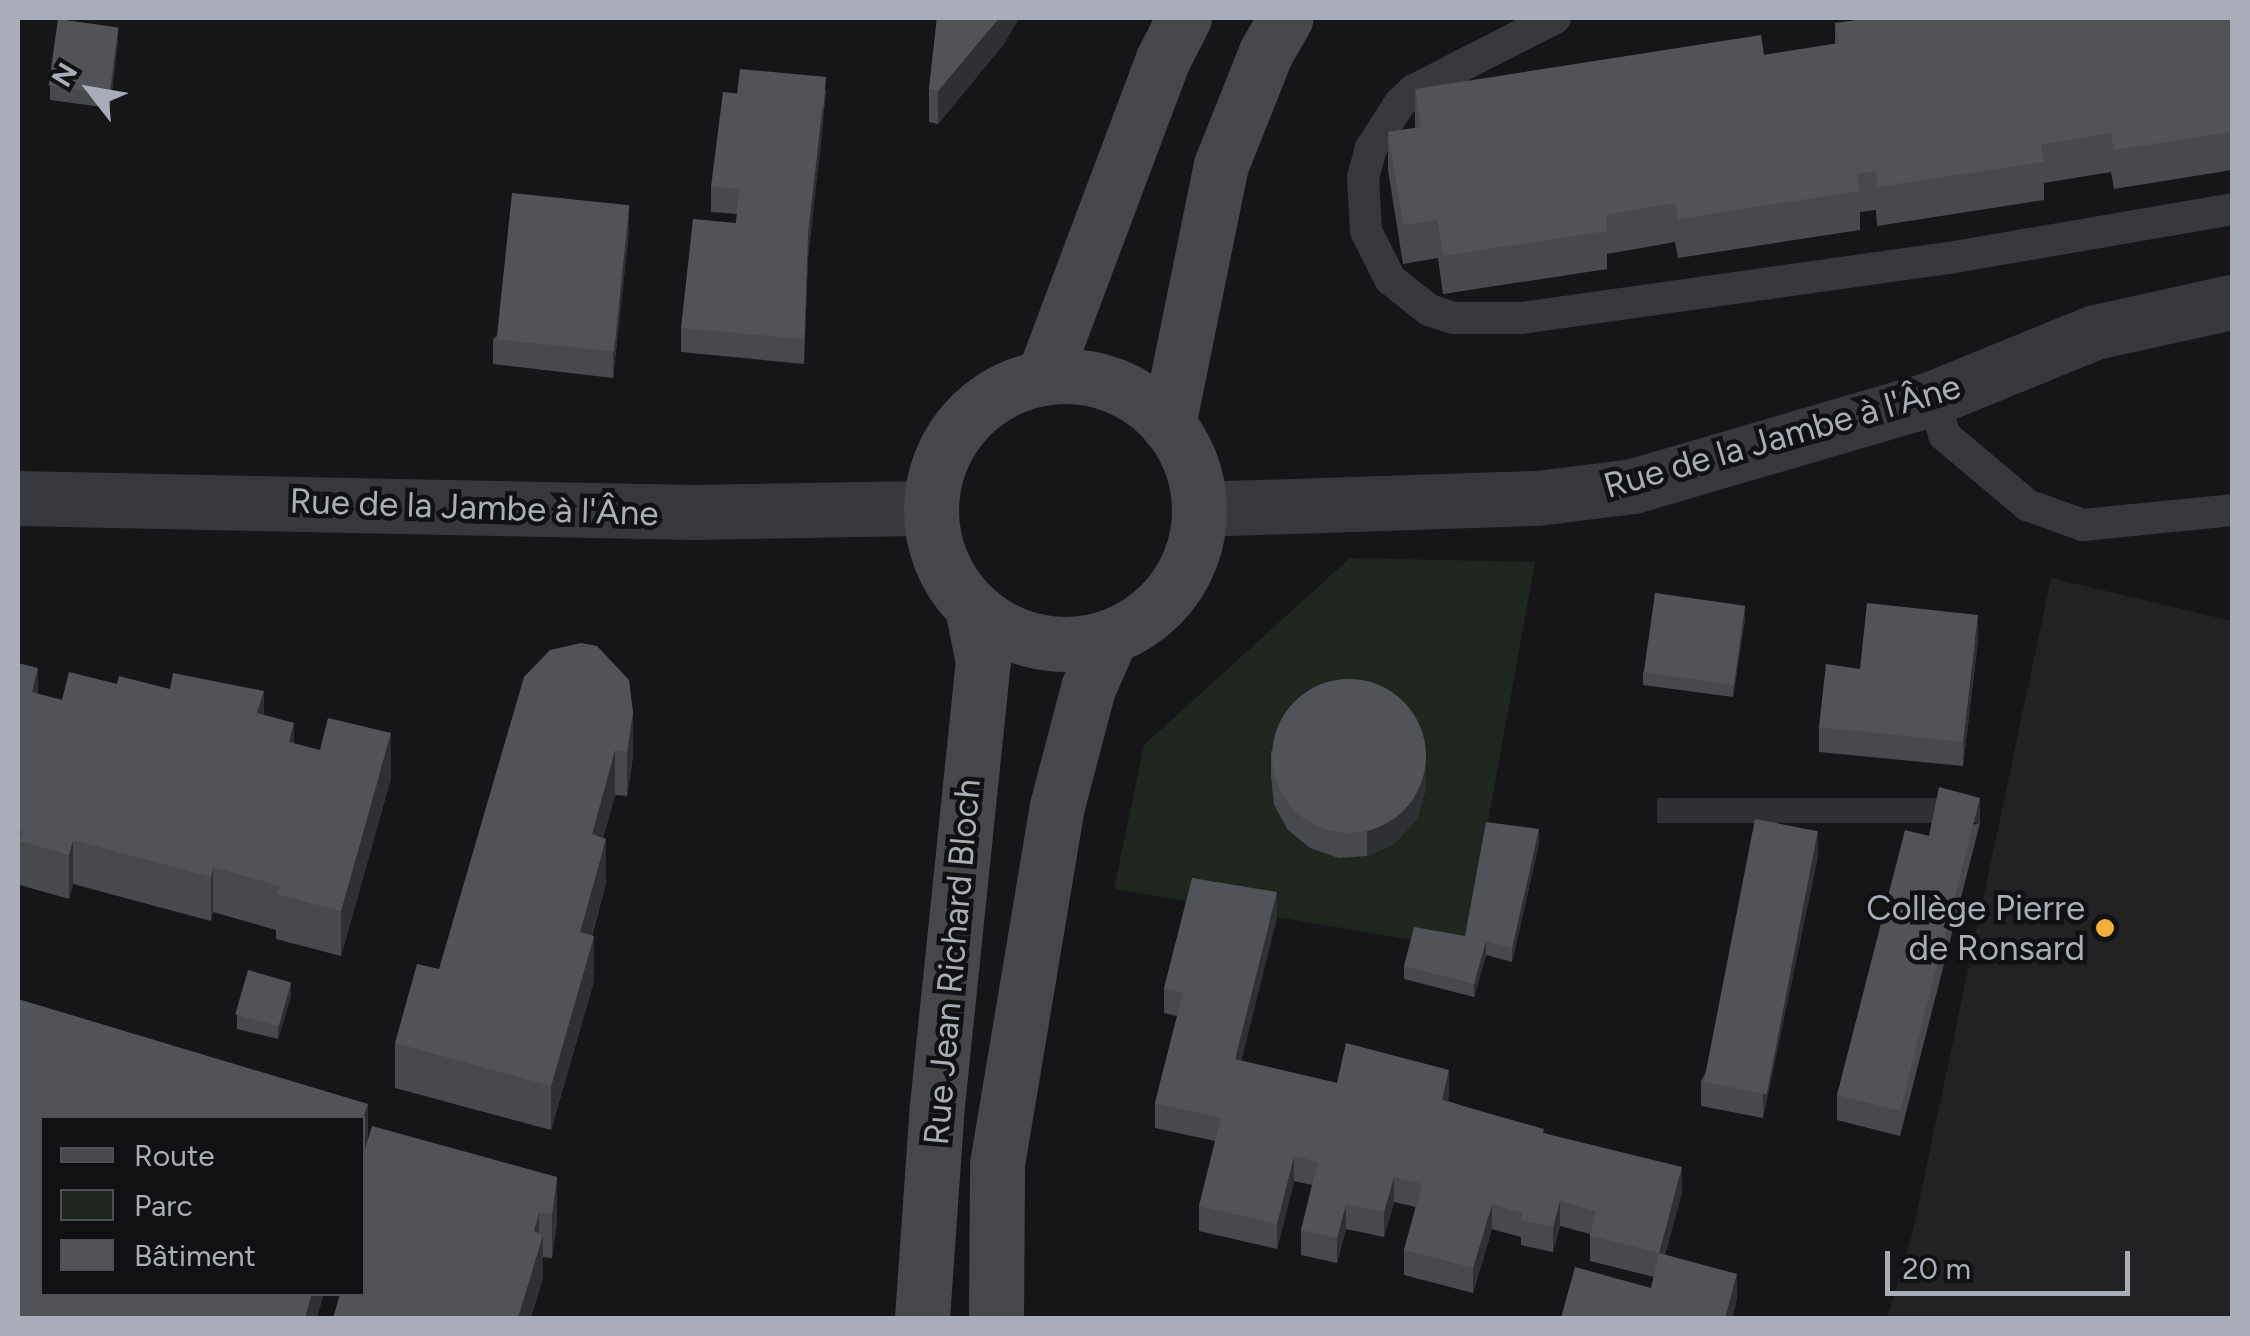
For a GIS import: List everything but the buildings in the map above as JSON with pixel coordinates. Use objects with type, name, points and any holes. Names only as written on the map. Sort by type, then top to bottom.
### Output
[{"type":"street","points":[[1043,378],[1163,59],[1184,18]]},
{"type":"street","points":[[1168,425],[1221,166],[1266,52],[1286,18]]},
{"type":"street","name":"Rue de la Jambe à l'Âne","points":[[1199,509],[1536,498],[1633,486],[1932,398],[2095,332],[2232,302]]},
{"type":"street","points":[[1072,376],[1106,382],[1138,397],[1168,425],[1191,464],[1199,509],[1194,545],[1177,582],[1147,616],[1111,636],[1080,644],[1042,643],[998,627],[972,607],[943,568],[931,508],[938,468],[963,424],[998,394],[1043,378],[1072,376]]},
{"type":"street","name":"Rue de la Jambe à l'Âne","points":[[18,498],[693,512],[931,508]]},
{"type":"street","name":"Rue Jean Richard Bloch","points":[[922,1318],[941,1066],[983,662],[972,607]]},
{"type":"street","name":"Rue Jean Richard Bloch","points":[[996,1318],[997,1164],[1054,824],[1088,688],[1111,636]]},
{"type":"lane","points":[[1555,18],[1414,90],[1400,103],[1371,148],[1363,178],[1366,231],[1390,278],[1429,310],[1465,320],[1521,318],[1949,258],[2232,209]]},
{"type":"lane","points":[[1932,398],[1944,436],[2027,505],[2083,525],[2232,510]]},
{"type":"shaded area","name":"Collège Pierre de Ronsard","points":[[2051,578],[2232,621],[2232,1318],[1887,1318],[1912,1235]]},
{"type":"green space","points":[[1350,558],[1535,562],[1465,949],[1114,889],[1144,745]]},
{"type":"place","name":"Collège Pierre de Ronsard","points":[[2105,928]]}]
